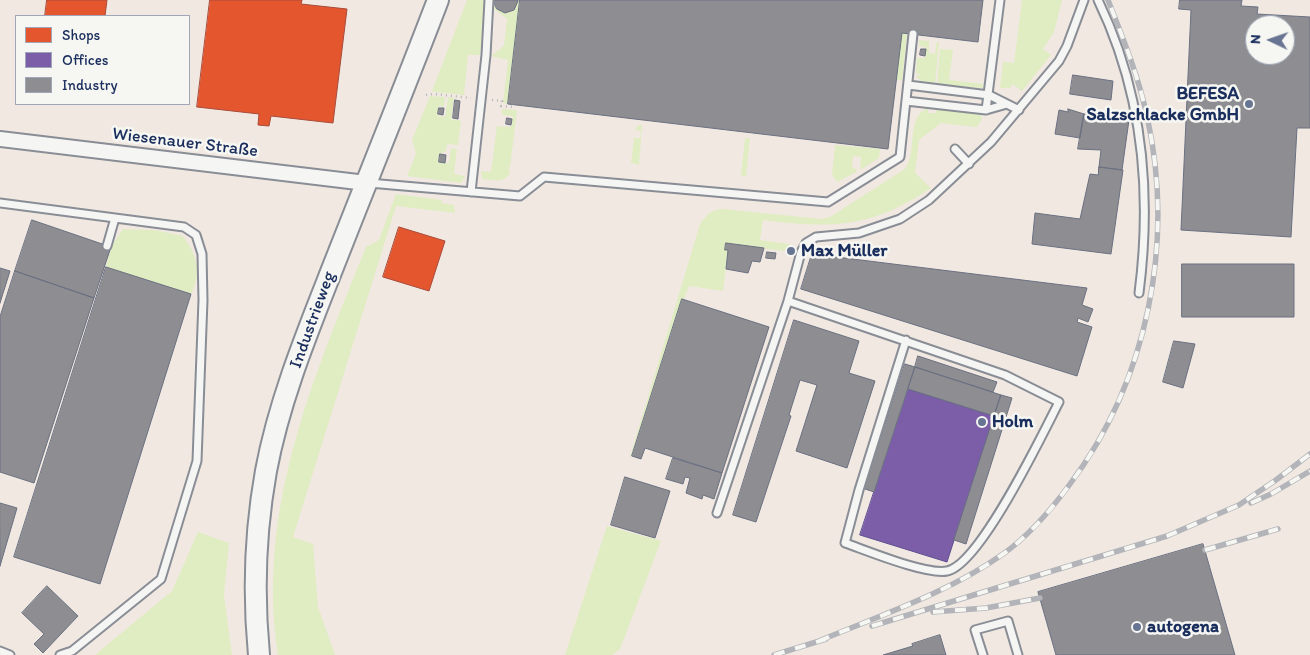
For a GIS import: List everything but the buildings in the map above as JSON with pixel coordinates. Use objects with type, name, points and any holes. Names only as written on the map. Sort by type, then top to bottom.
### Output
[{"type":"street","name":"Industrieweg","points":[[259,655],[255,591],[256,549],[260,511],[272,445],[305,338],[438,0]]},
{"type":"street","name":"Wiesenauer Straße","points":[[0,139],[366,183]]},
{"type":"lane","points":[[471,192],[486,55],[489,0]]},
{"type":"lane","points":[[986,110],[1000,0]]},
{"type":"lane","points":[[717,513],[788,301],[801,252],[806,243],[816,237],[859,233],[900,219],[944,188],[1019,110],[1059,61],[1067,46],[1084,0]]},
{"type":"lane","points":[[1098,0],[1127,73],[1142,144],[1146,216],[1145,249],[1139,293]]},
{"type":"lane","points":[[366,183],[520,196],[544,177],[828,202],[900,157],[913,34]]},
{"type":"lane","points":[[908,85],[989,94],[1019,110]]},
{"type":"lane","points":[[906,101],[986,110],[1007,104]]},
{"type":"lane","points":[[955,149],[969,164]]},
{"type":"lane","points":[[0,203],[184,227],[196,235],[202,254],[203,300],[197,461],[161,579],[72,651],[60,655]]},
{"type":"lane","points":[[107,246],[115,218]]},
{"type":"lane","points":[[788,301],[906,340],[1005,375],[1059,402],[1029,463],[978,546],[949,571],[932,571],[845,543],[859,490],[906,340]]},
{"type":"lane","points":[[983,655],[975,630],[1008,621],[1018,655]]},
{"type":"lane","points":[[0,651],[10,655]]},
{"type":"shaded area","points":[[0,0],[1310,0],[1310,655],[0,655]]},
{"type":"green space","points":[[467,0],[485,0],[480,55],[468,55],[464,95],[432,91]]},
{"type":"green space","points":[[492,0],[497,9],[505,13],[514,10],[518,0],[520,0],[508,104],[503,103],[508,60],[491,56],[504,46],[507,19],[493,8]]},
{"type":"green space","points":[[1022,0],[1062,0],[1054,32],[1043,49],[1051,55],[1022,91],[1013,84],[1010,88],[1000,88],[1003,62],[1014,63]]},
{"type":"green space","points":[[902,33],[907,33],[902,80],[896,80]]},
{"type":"green space","points":[[919,40],[929,41],[929,53],[935,54],[937,42],[939,42],[935,84],[922,82],[916,76],[921,74],[916,73],[917,58],[925,58],[926,47],[919,46]]},
{"type":"green space","points":[[940,49],[953,50],[949,80],[983,84],[983,88],[937,85]]},
{"type":"green space","points":[[430,96],[445,97],[444,106],[439,106],[438,116],[445,117],[448,97],[454,98],[451,119],[461,121],[458,145],[447,144],[446,151],[440,154],[439,162],[449,163],[451,148],[457,149],[454,174],[465,176],[461,183],[407,176],[416,154],[412,140]]},
{"type":"green space","points":[[928,108],[928,113],[936,113],[937,108],[981,114],[982,119],[977,127],[941,123],[919,140],[915,173],[931,188],[889,211],[870,218],[850,222],[810,224],[763,220],[760,240],[789,244],[793,252],[726,244],[725,249],[728,250],[723,291],[689,286],[672,329],[632,456],[630,457],[700,224],[705,217],[713,211],[724,209],[821,219],[830,217],[905,169],[911,154],[914,127],[917,119]]},
{"type":"green space","points":[[502,109],[517,110],[510,167],[508,167],[510,173],[505,179],[501,180],[482,179],[481,171],[491,172],[497,126],[511,127],[513,116],[502,115]]},
{"type":"green space","points":[[638,125],[642,125],[639,165],[631,163],[634,138],[640,138],[641,131],[635,130]]},
{"type":"green space","points":[[745,138],[750,138],[746,176],[741,176]]},
{"type":"green space","points":[[835,145],[880,149],[879,158],[860,170],[861,157],[853,156],[852,168],[857,169],[856,172],[837,182],[832,175]]},
{"type":"green space","points":[[396,194],[442,200],[441,203],[454,205],[455,213],[396,206],[293,537],[313,544],[318,607],[335,655],[278,655],[273,601],[275,548],[282,497],[294,446],[327,346],[366,247],[379,240]]},
{"type":"green space","points":[[123,229],[154,230],[183,236],[195,257],[197,271],[191,294],[106,267],[111,247]]},
{"type":"green space","points":[[607,526],[661,541],[620,649],[612,655],[565,655]]},
{"type":"green space","points":[[198,532],[229,543],[224,595],[232,655],[95,655],[172,591]]},
{"type":"railway","points":[[819,641],[937,592],[982,568],[1013,547],[1040,522],[1070,484],[1097,443],[1119,400],[1136,355],[1148,308],[1156,260],[1158,212],[1155,164],[1147,116],[1135,71],[1108,0]]},
{"type":"railway","points":[[872,626],[1167,536],[1239,505],[1310,454]]},
{"type":"railway","points":[[1251,503],[1271,494],[1310,471]]},
{"type":"railway","points":[[1205,550],[1278,529]]},
{"type":"railway","points":[[933,612],[986,608],[1040,598]]},
{"type":"railway","points":[[774,655],[826,639]]},
{"type":"place","name":"BEFESA Salzschlacke GmbH","points":[[1249,104]]},
{"type":"place","name":"Max Müller","points":[[791,251]]},
{"type":"place","name":"Holm","points":[[982,422]]},
{"type":"place","name":"autogena","points":[[1137,627]]}]
